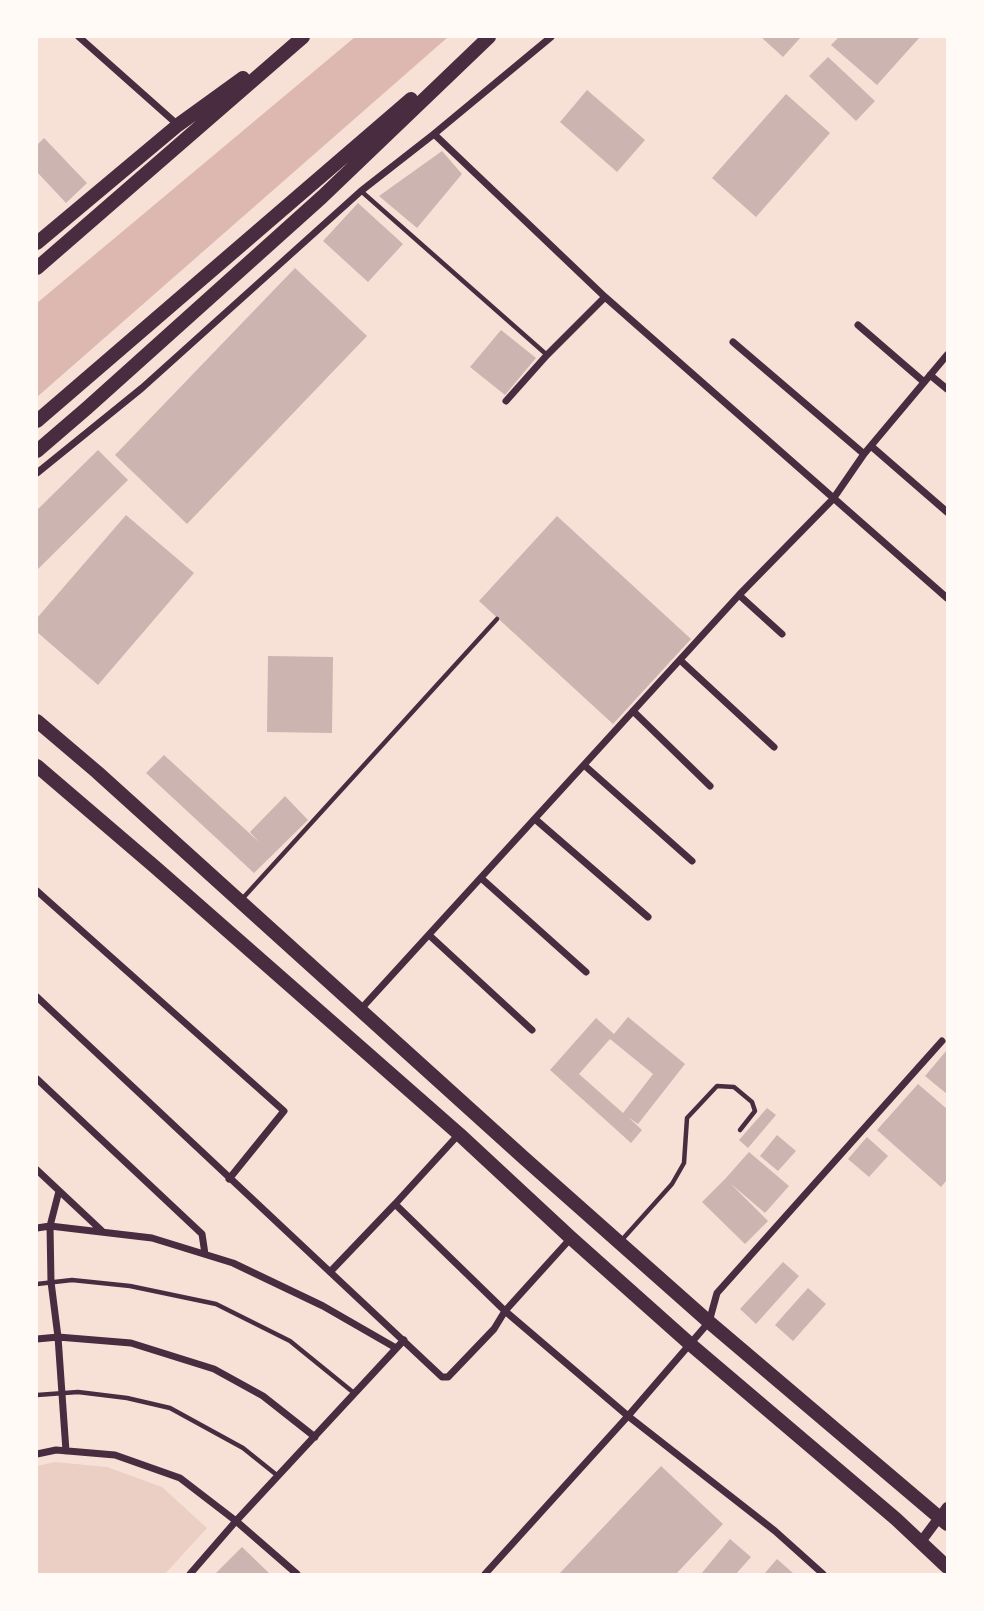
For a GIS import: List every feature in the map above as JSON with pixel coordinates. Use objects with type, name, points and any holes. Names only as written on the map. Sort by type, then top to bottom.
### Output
[{"type":"main road","points":[[37,243],[178,125],[301,37]]},
{"type":"main road","points":[[37,268],[301,37]]},
{"type":"main road","points":[[37,421],[486,37]]},
{"type":"main road","points":[[37,451],[322,197],[486,37]]},
{"type":"main road","points":[[37,721],[709,1322],[944,1516]]},
{"type":"main road","points":[[37,766],[459,1134],[690,1345],[896,1519],[947,1567]]},
{"type":"street","points":[[79,37],[178,125]]},
{"type":"street","points":[[37,473],[142,388],[361,191],[551,37]]},
{"type":"street","points":[[434,134],[605,297],[947,598]]},
{"type":"street","points":[[506,401],[605,297]]},
{"type":"street","points":[[858,325],[924,382]]},
{"type":"street","points":[[733,341],[864,454]]},
{"type":"street","points":[[360,1010],[739,595],[833,499],[864,454],[947,355]]},
{"type":"street","points":[[930,375],[947,389]]},
{"type":"street","points":[[871,446],[947,512]]},
{"type":"street","points":[[739,595],[782,634]]},
{"type":"street","points":[[680,660],[774,747]]},
{"type":"street","points":[[633,711],[710,786]]},
{"type":"street","points":[[584,765],[692,861]]},
{"type":"street","points":[[535,819],[648,917]]},
{"type":"street","points":[[481,878],[586,972]]},
{"type":"street","points":[[37,891],[284,1111],[229,1179]]},
{"type":"street","points":[[429,935],[532,1030]]},
{"type":"street","points":[[37,997],[442,1377],[445,1378],[494,1329],[505,1311],[571,1238]]},
{"type":"street","points":[[485,1574],[709,1322],[717,1293],[942,1041]]},
{"type":"street","points":[[37,1079],[202,1234],[205,1254]]},
{"type":"street","points":[[330,1272],[459,1134]]},
{"type":"street","points":[[37,1170],[102,1231]]},
{"type":"street","points":[[59,1191],[50,1226],[51,1282],[58,1337],[66,1451]]},
{"type":"street","points":[[396,1204],[505,1311],[628,1416],[775,1531],[823,1574]]},
{"type":"street","points":[[37,1228],[50,1226],[152,1238],[233,1263],[323,1306],[396,1348]]},
{"type":"street","points":[[37,1339],[58,1337],[131,1343],[214,1369],[263,1396],[316,1437]]},
{"type":"street","points":[[190,1574],[404,1340]]},
{"type":"street","points":[[37,1454],[56,1450],[115,1455],[180,1478],[236,1521],[297,1574]]},
{"type":"street","points":[[920,1543],[944,1516]]},
{"type":"lane","points":[[361,191],[547,355]]},
{"type":"lane","points":[[240,902],[497,620]]},
{"type":"lane","points":[[620,1242],[672,1184],[684,1163],[687,1118],[717,1086],[734,1087],[752,1102],[755,1111],[740,1130]]},
{"type":"lane","points":[[37,1284],[72,1280],[130,1286],[216,1304],[290,1341],[355,1393]]},
{"type":"lane","points":[[37,1395],[78,1392],[127,1398],[170,1408],[243,1448],[278,1476]]},
{"type":"shaded area","points":[[355,37],[448,37],[37,397],[37,303]]},
{"type":"shaded area","points":[[55,1462],[107,1467],[162,1487],[207,1528],[165,1574],[37,1574],[37,1466]]},
{"type":"building","points":[[761,37],[801,37],[783,57]]},
{"type":"building","points":[[839,37],[920,37],[877,85],[831,45]]},
{"type":"building","points":[[828,57],[875,101],[856,121],[809,76]]},
{"type":"building","points":[[587,90],[645,140],[617,172],[560,122]]},
{"type":"building","points":[[786,94],[830,133],[756,217],[712,178]]},
{"type":"building","points":[[44,138],[87,183],[66,203],[37,172],[37,145]]},
{"type":"building","points":[[442,151],[462,174],[417,228],[379,196]]},
{"type":"building","points":[[358,203],[403,244],[368,282],[323,241]]},
{"type":"building","points":[[295,268],[367,336],[187,524],[115,455]]},
{"type":"building","points":[[501,330],[536,358],[505,395],[470,367]]},
{"type":"building","points":[[98,450],[128,480],[37,570],[37,510]]},
{"type":"building","points":[[126,515],[194,573],[98,685],[37,632],[37,618]]},
{"type":"building","points":[[557,516],[691,639],[613,724],[479,601]]},
{"type":"building","points":[[268,656],[333,657],[332,733],[267,732]]},
{"type":"building","points":[[164,755],[259,842],[250,832],[285,796],[308,820],[254,873],[146,773]]},
{"type":"building","points":[[628,1017],[685,1064],[638,1124],[628,1117],[642,1130],[631,1143],[550,1070],[596,1018],[614,1034]],"holes":[[[610,1039],[653,1074],[623,1113],[579,1074]]]},
{"type":"building","points":[[947,1050],[947,1094],[925,1076]]},
{"type":"building","points":[[918,1084],[947,1109],[947,1180],[941,1187],[877,1130]]},
{"type":"building","points":[[767,1108],[776,1115],[748,1148],[739,1140]]},
{"type":"building","points":[[777,1135],[796,1151],[778,1171],[760,1156]]},
{"type":"building","points":[[867,1137],[888,1156],[869,1177],[848,1159]]},
{"type":"building","points":[[749,1152],[789,1186],[765,1213],[730,1183],[768,1221],[745,1244],[702,1202]]},
{"type":"building","points":[[783,1262],[799,1276],[756,1324],[740,1309]]},
{"type":"building","points":[[808,1288],[826,1304],[793,1341],[775,1325]]},
{"type":"building","points":[[661,1466],[723,1524],[676,1574],[559,1574]]},
{"type":"building","points":[[730,1539],[751,1557],[736,1574],[701,1574]]},
{"type":"building","points":[[242,1547],[270,1574],[215,1574]]},
{"type":"building","points":[[777,1559],[794,1574],[764,1574]]}]
